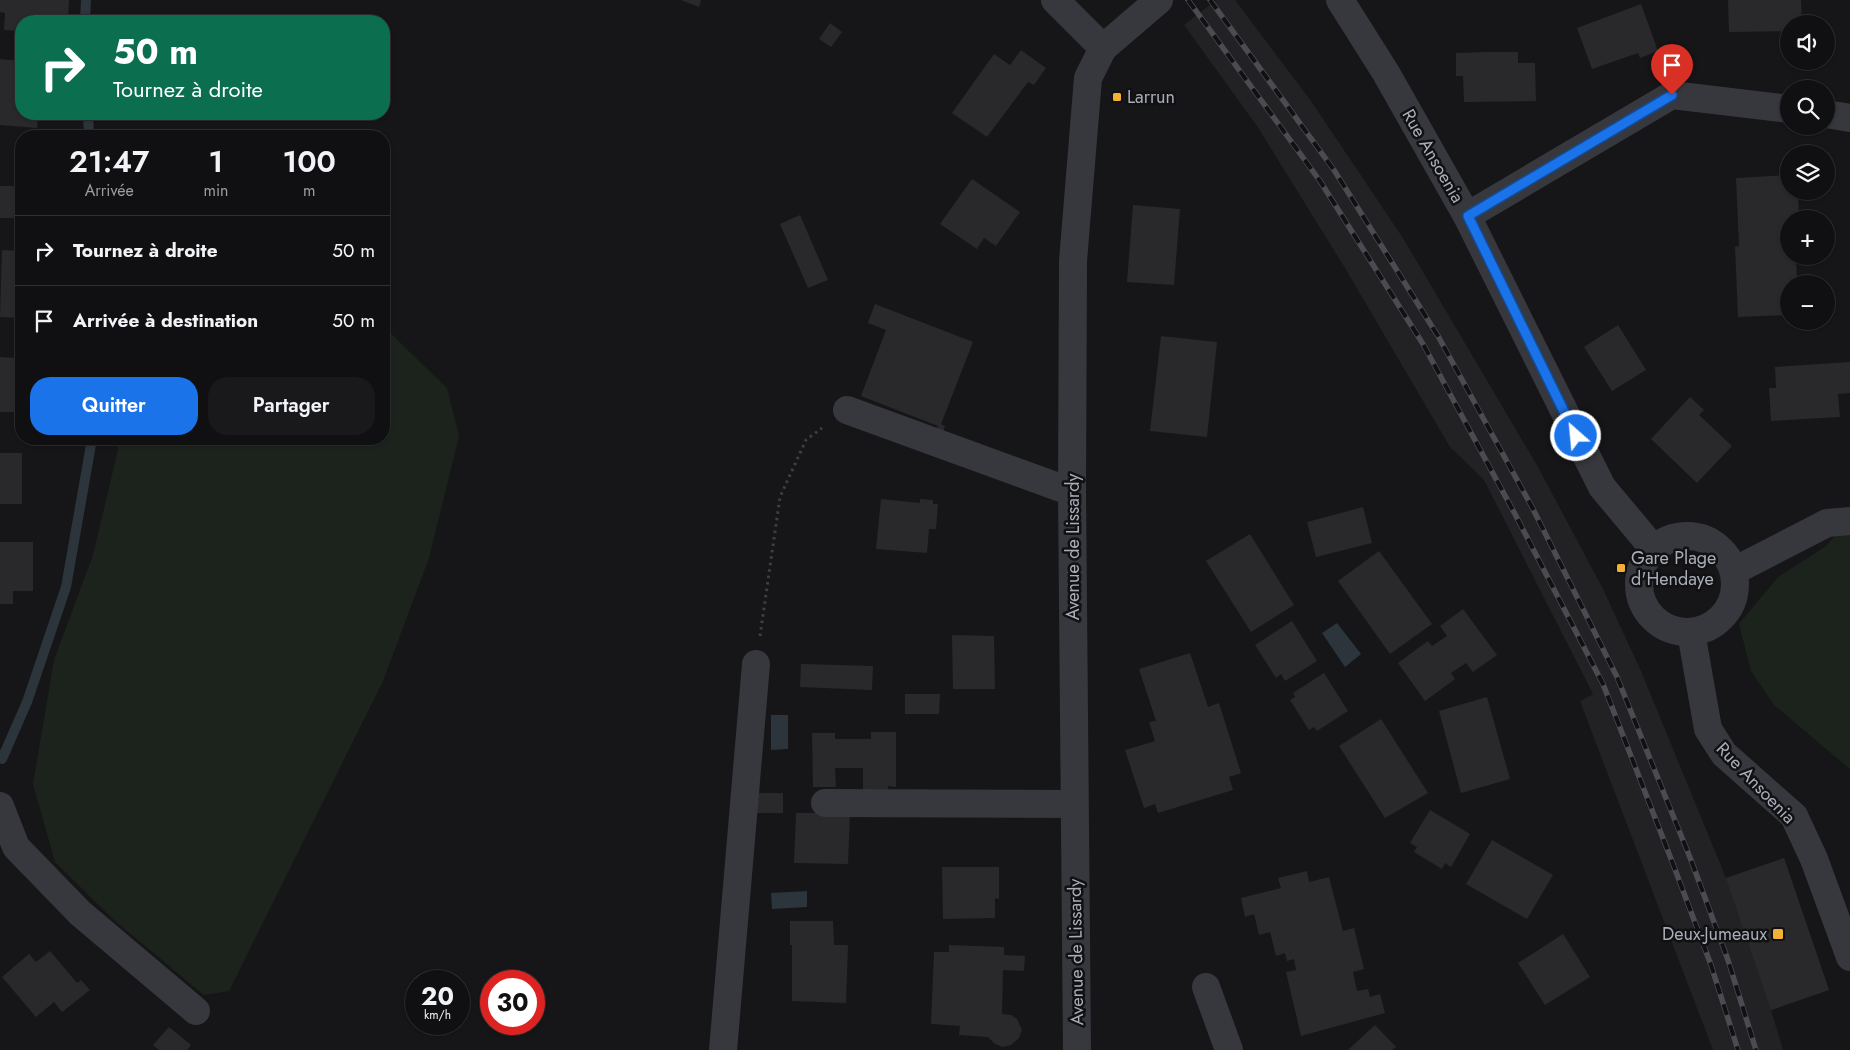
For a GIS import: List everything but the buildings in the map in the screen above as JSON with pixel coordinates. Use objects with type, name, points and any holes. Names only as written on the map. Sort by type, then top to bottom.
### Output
[{"type":"street","points":[[1055,0],[1111,40],[1159,0]]},
{"type":"street","name":"Rue Ansoenia","points":[[1340,0],[1386,73],[1468,216],[1602,487],[1653,548]]},
{"type":"street","name":"Avenue de Lissardy","points":[[1077,1050],[1072,492],[1073,261],[1088,78],[1111,40]]},
{"type":"street","points":[[1468,216],[1672,95],[1780,108]]},
{"type":"street","points":[[1835,116],[1850,118]]},
{"type":"street","points":[[847,410],[1072,492]]},
{"type":"street","points":[[1734,570],[1827,523],[1850,521]]},
{"type":"street","points":[[1700,536],[1715,544],[1727,555],[1734,570],[1736,588],[1731,604],[1721,618],[1707,628],[1690,632],[1674,631],[1658,623],[1646,611],[1640,595],[1639,578],[1643,562],[1653,548],[1667,539],[1700,536]]},
{"type":"street","name":"Rue Ansoenia","points":[[1690,632],[1708,729],[1724,754],[1794,816],[1814,860],[1850,957]]},
{"type":"street","points":[[723,1050],[756,664]]},
{"type":"street","points":[[825,803],[1074,804]]},
{"type":"street","points":[[0,806],[8,856],[80,913],[196,1011]]},
{"type":"street","points":[[1206,988],[1230,1050]]},
{"type":"path","points":[[756,664],[780,497],[806,440],[847,410]]},
{"type":"shaded area","points":[[1216,0],[1235,0],[1311,101],[1403,238],[1538,467],[1603,589],[1641,671],[1726,878],[1784,858],[1829,990],[1771,1010],[1783,1050],[1713,1050],[1580,701],[1593,694],[1484,480],[1450,447],[1345,268],[1257,126],[1184,25]]},
{"type":"shaded area","points":[[390,333],[447,388],[459,436],[429,558],[383,681],[229,991],[204,995],[115,921],[55,862],[33,784],[54,660],[93,555],[118,450],[118,445],[390,445]]},
{"type":"shaded area","points":[[1850,520],[1850,769],[1774,705],[1751,671],[1739,624],[1778,577],[1825,547]]},
{"type":"shaded area","points":[[1337,623],[1361,654],[1345,667],[1322,633]]},
{"type":"shaded area","points":[[771,715],[788,715],[788,749],[771,750]]},
{"type":"shaded area","points":[[807,891],[807,907],[772,909],[771,893]]},
{"type":"waterway","points":[[85,15],[86,0]]},
{"type":"waterway","points":[[88,120],[89,130]]},
{"type":"waterway","points":[[2,759],[27,702],[66,587],[91,445]]},
{"type":"railway","points":[[1188,0],[1320,181],[1423,344],[1516,516],[1603,684],[1711,965],[1738,1050]]},
{"type":"railway","points":[[1210,0],[1334,170],[1438,336],[1532,507],[1617,677],[1691,860],[1728,960],[1756,1050]]},
{"type":"place","name":"Larrun","points":[[1117,97]]},
{"type":"place","name":"Gare Plage d'Hendaye","points":[[1621,568]]},
{"type":"place","name":"Deux-Jumeaux","points":[[1778,934]]},
{"type":"route","points":[[1576,436],[1468,216],[1672,95]]}]
